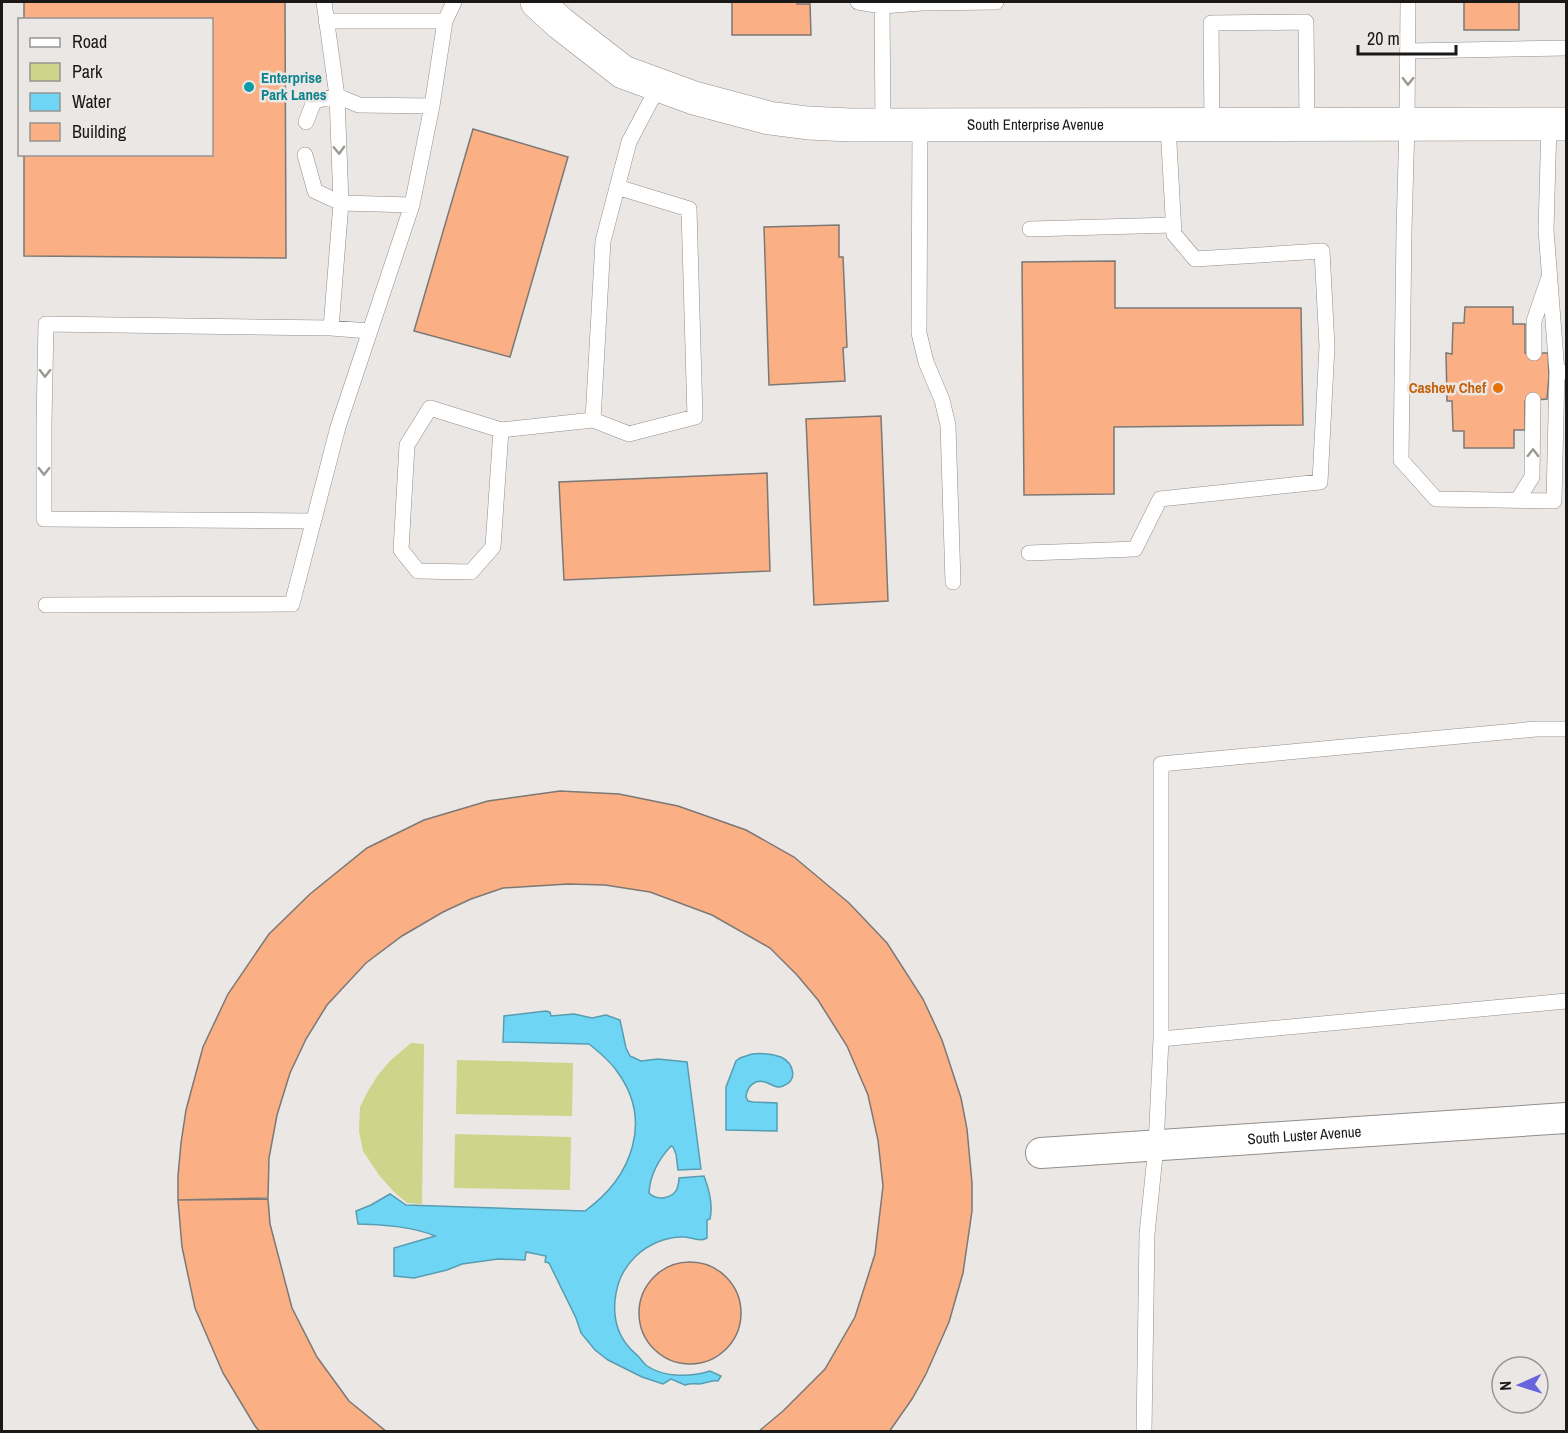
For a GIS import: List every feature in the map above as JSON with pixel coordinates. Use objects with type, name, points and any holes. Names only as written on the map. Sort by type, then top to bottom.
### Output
[{"type":"street","name":"South Enterprise Avenue","points":[[537,2],[623,72],[694,98],[769,118],[807,123],[850,125],[1558,124]]},
{"type":"street","name":"South Luster Avenue","points":[[1041,1154],[1566,1118]]},
{"type":"lane","points":[[324,2],[337,96],[341,203],[332,328]]},
{"type":"lane","points":[[46,605],[292,604],[338,426],[412,205],[432,106],[445,21],[454,2]]},
{"type":"lane","points":[[858,2],[882,6],[996,2]]},
{"type":"lane","points":[[1408,2],[1401,460],[1436,499],[1554,501],[1562,372],[1546,230],[1558,124]]},
{"type":"lane","points":[[882,6],[883,125]]},
{"type":"lane","points":[[326,21],[445,21]]},
{"type":"lane","points":[[1212,124],[1211,23],[1306,22],[1307,124]]},
{"type":"lane","points":[[1408,51],[1566,48]]},
{"type":"lane","points":[[593,420],[603,241],[629,142],[659,85]]},
{"type":"lane","points":[[306,122],[314,101],[337,96],[359,105],[432,106]]},
{"type":"lane","points":[[920,125],[919,333],[926,362],[942,400],[948,425],[953,582]]},
{"type":"lane","points":[[1029,553],[1135,549],[1160,498],[1320,482],[1327,346],[1322,251],[1195,259],[1174,234],[1168,125]]},
{"type":"lane","points":[[305,155],[315,191],[341,203],[412,205]]},
{"type":"lane","points":[[501,430],[493,547],[471,572],[418,571],[401,550],[407,444],[430,408],[501,430],[593,420],[629,434],[695,417],[689,209],[617,187]]},
{"type":"lane","points":[[1030,229],[1173,225]]},
{"type":"lane","points":[[1534,353],[1534,321],[1550,273]]},
{"type":"lane","points":[[314,521],[44,519],[46,324],[332,328],[369,331]]},
{"type":"lane","points":[[1517,501],[1532,477],[1533,400]]},
{"type":"lane","points":[[1144,1431],[1147,1234],[1156,1146],[1161,1039],[1161,764],[1536,729],[1566,729]]},
{"type":"lane","points":[[1161,1039],[1566,1001]]},
{"type":"green space","points":[[411,1043],[424,1044],[422,1204],[407,1203],[379,1175],[363,1151],[359,1131],[360,1107],[368,1091],[390,1061]]},
{"type":"green space","points":[[457,1060],[573,1063],[572,1116],[456,1114]]},
{"type":"green space","points":[[455,1134],[571,1137],[570,1190],[454,1188]]},
{"type":"water","points":[[550,1012],[551,1016],[574,1014],[592,1018],[606,1015],[620,1020],[630,1056],[641,1061],[658,1059],[687,1062],[701,1169],[678,1170],[676,1154],[671,1146],[655,1168],[649,1193],[660,1198],[668,1197],[677,1189],[679,1178],[704,1176],[711,1209],[710,1219],[707,1220],[707,1238],[699,1240],[685,1237],[671,1238],[640,1252],[627,1266],[621,1277],[615,1300],[615,1313],[621,1336],[647,1366],[662,1373],[678,1375],[710,1371],[721,1376],[718,1381],[685,1385],[671,1379],[663,1384],[642,1377],[608,1360],[595,1350],[581,1333],[549,1263],[545,1262],[546,1256],[526,1252],[525,1260],[498,1259],[462,1264],[414,1278],[394,1276],[394,1248],[435,1236],[417,1230],[358,1224],[356,1211],[390,1194],[406,1205],[585,1211],[615,1182],[625,1165],[632,1146],[635,1128],[634,1108],[628,1089],[616,1070],[589,1044],[503,1042],[504,1016]]},
{"type":"water","points":[[752,1054],[781,1057],[791,1067],[793,1076],[788,1083],[778,1087],[758,1082],[750,1087],[746,1097],[748,1101],[753,1102],[777,1103],[777,1131],[726,1130],[726,1087],[736,1061]]},
{"type":"building","name":"Enterprise Park Lanes","points":[[24,2],[285,2],[286,258],[24,256],[24,156],[213,156],[213,18],[24,18]]},
{"type":"building","points":[[732,2],[810,4],[811,35],[732,35]]},
{"type":"building","points":[[1464,2],[1519,2],[1519,30],[1464,30]]},
{"type":"building","points":[[473,129],[568,157],[510,357],[414,331]]},
{"type":"building","points":[[839,225],[839,257],[843,257],[847,347],[843,348],[845,381],[769,385],[764,227]]},
{"type":"building","points":[[1115,261],[1115,308],[1301,308],[1303,425],[1114,427],[1114,494],[1024,495],[1022,262]]},
{"type":"building","name":"Cashew Chef","points":[[1465,307],[1513,307],[1513,324],[1525,324],[1525,353],[1548,353],[1547,399],[1525,401],[1525,430],[1514,430],[1514,448],[1464,448],[1464,431],[1453,431],[1452,401],[1447,401],[1446,353],[1452,354],[1453,323],[1464,323]]},
{"type":"building","points":[[881,416],[888,601],[814,605],[806,419]]},
{"type":"building","points":[[767,473],[770,571],[564,580],[559,482]]},
{"type":"building","points":[[560,791],[619,794],[678,806],[746,830],[794,857],[849,903],[887,943],[923,999],[942,1040],[961,1098],[967,1129],[972,1211],[963,1273],[949,1322],[926,1374],[889,1432],[758,1432],[783,1411],[825,1369],[855,1317],[875,1254],[883,1186],[878,1140],[868,1095],[847,1046],[818,1000],[797,975],[770,948],[712,915],[650,892],[605,885],[568,884],[503,888],[443,912],[402,936],[366,963],[327,1005],[306,1039],[290,1073],[277,1115],[269,1158],[268,1198],[178,1200],[178,1176],[186,1110],[203,1047],[228,994],[269,934],[310,894],[367,848],[424,820],[488,801]]},
{"type":"building","points":[[268,1199],[270,1224],[292,1308],[317,1357],[349,1401],[387,1432],[260,1432],[223,1373],[195,1308],[182,1247],[178,1200]]},
{"type":"building","points":[[690,1262],[709,1266],[726,1277],[737,1294],[741,1313],[737,1332],[726,1349],[709,1360],[690,1364],[671,1360],[654,1349],[643,1332],[639,1313],[643,1294],[654,1277],[671,1266]]},
{"type":"place","name":"Enterprise Park Lanes","points":[[249,87]]},
{"type":"place","name":"Cashew Chef","points":[[1498,388]]}]
